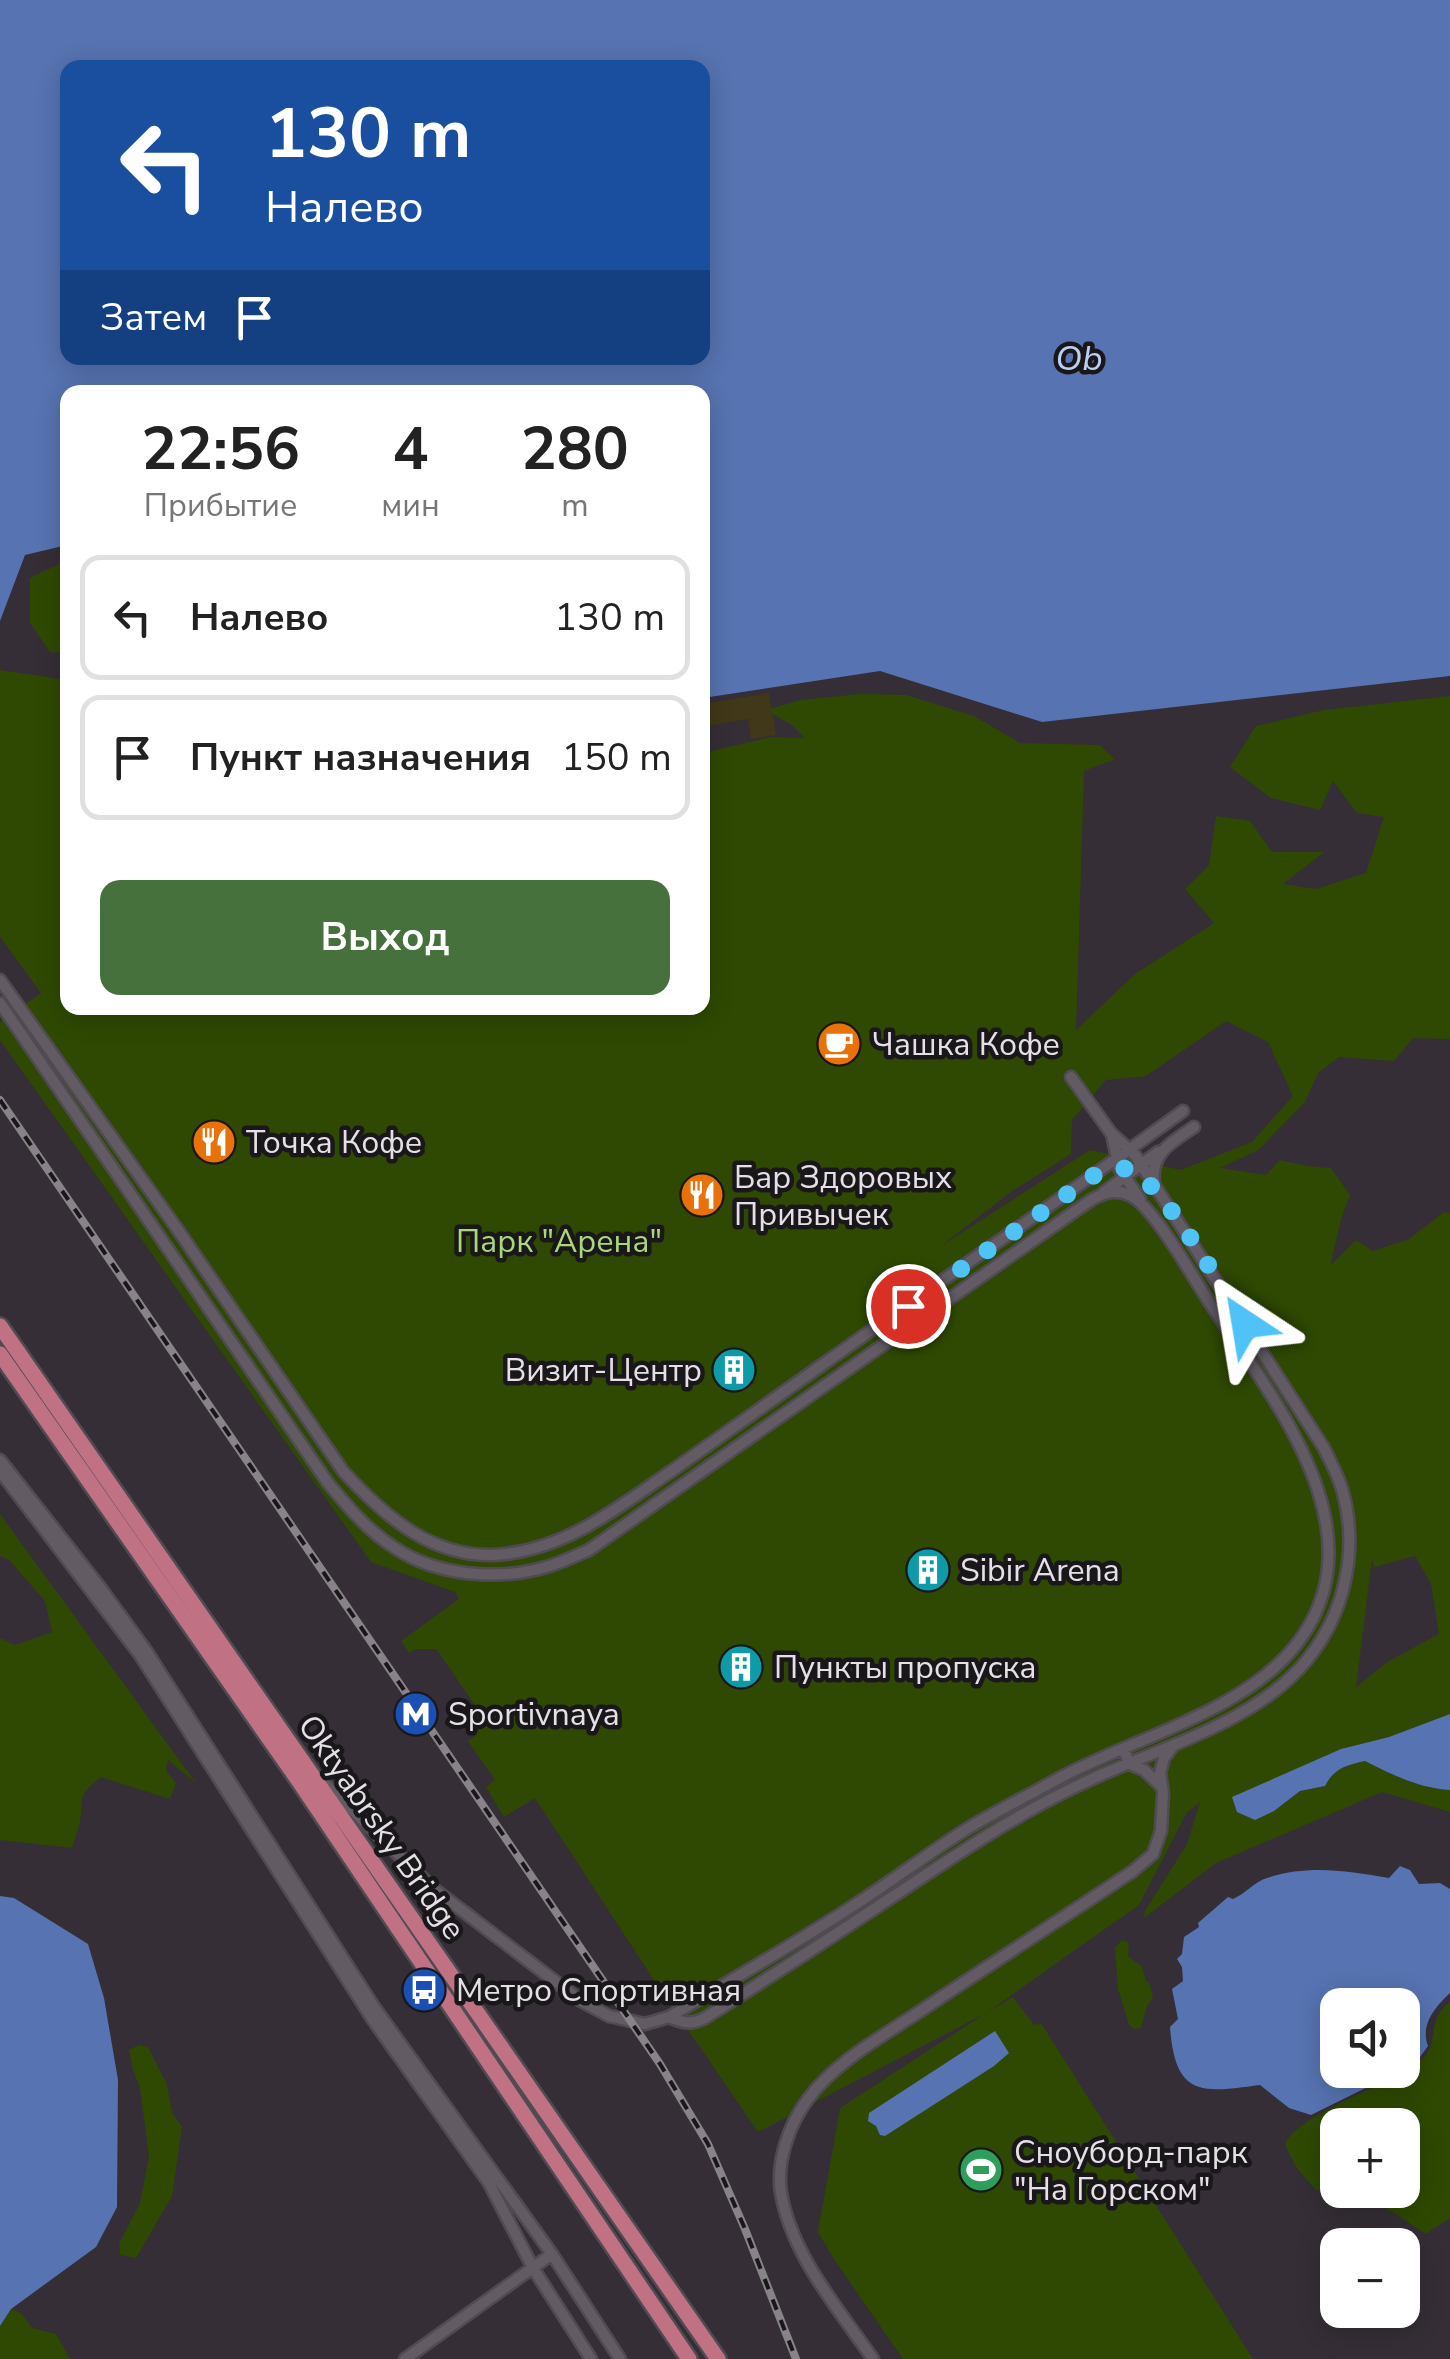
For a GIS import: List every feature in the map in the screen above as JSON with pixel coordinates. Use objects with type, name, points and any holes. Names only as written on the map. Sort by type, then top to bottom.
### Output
[{"type":"main road","name":"Oktyabrsky Bridge","points":[[0,1326],[718,2359]]},
{"type":"main road","name":"Oktyabrsky Bridge","points":[[0,1354],[298,1780],[690,2359]]},
{"type":"street","points":[[0,980],[343,1471],[372,1504],[402,1527],[424,1539],[471,1554],[503,1554],[542,1547],[583,1530],[1096,1174],[1164,1148],[1194,1127]]},
{"type":"street","points":[[0,1002],[328,1483],[358,1518],[396,1550],[440,1568],[468,1574],[506,1575],[546,1567],[589,1550],[1102,1194],[1154,1132],[1183,1111]]},
{"type":"street","points":[[310,1770],[434,1888],[581,2000],[608,2016],[645,2024],[669,2017],[854,1906],[966,1830],[1067,1774],[1220,1706],[1252,1686],[1290,1651],[1306,1630],[1322,1597],[1329,1556],[1326,1514],[1315,1477],[1284,1416],[1135,1192],[1128,1164],[1112,1133],[1071,1077]]},
{"type":"street","points":[[1112,1133],[1133,1139],[1154,1132]]},
{"type":"street","points":[[1096,1174],[1112,1147],[1112,1133]]},
{"type":"street","points":[[1155,1188],[1152,1175],[1164,1148]]},
{"type":"street","points":[[669,2017],[685,2024],[706,2018],[992,1833],[1078,1785],[1229,1720],[1264,1699],[1306,1662],[1324,1636],[1340,1604],[1348,1567],[1349,1519],[1341,1485],[1300,1408],[1155,1188],[1128,1164]]},
{"type":"street","points":[[1102,1194],[1120,1191],[1147,1210]]},
{"type":"street","points":[[1194,1278],[1208,1268]]},
{"type":"street","points":[[876,1328],[886,1341]]},
{"type":"street","points":[[1284,1416],[1300,1408]]},
{"type":"street","points":[[717,1440],[727,1454]]},
{"type":"street","points":[[0,1460],[147,1652],[374,2007],[552,2254],[620,2359]]},
{"type":"street","points":[[0,1470],[140,1656],[373,2020],[489,2183],[533,2268],[592,2359]]},
{"type":"street","points":[[1220,1706],[1229,1720]]},
{"type":"street","points":[[874,2359],[812,2272],[790,2228],[780,2190],[782,2156],[793,2126],[808,2100],[858,2052],[1120,1880],[1153,1854],[1162,1831],[1160,1773],[1164,1758],[1175,1743]]},
{"type":"street","points":[[1123,1748],[1130,1764],[1144,1770],[1162,1788]]},
{"type":"street","points":[[854,1906],[862,1918]]},
{"type":"street","points":[[404,2359],[552,2254]]},
{"type":"green space","points":[[60,564],[60,653],[50,652],[30,623],[30,578]]},
{"type":"green space","name":"Парк \"Арена\"","points":[[0,670],[60,679],[60,1015],[710,1015],[710,751],[772,737],[805,738],[766,710],[801,700],[860,694],[906,695],[974,716],[1020,743],[1099,745],[1115,759],[1084,771],[1076,1030],[1135,974],[1214,923],[1185,889],[1209,865],[1216,816],[1250,821],[1272,852],[1324,852],[1283,884],[1316,889],[1366,873],[1384,817],[1357,813],[1333,781],[1320,810],[1271,798],[1230,767],[1256,726],[1324,710],[1450,696],[1450,1039],[1413,1038],[1394,1061],[1339,1057],[1318,1073],[1305,1102],[1258,1150],[1220,1168],[1266,1175],[1280,1160],[1331,1168],[1350,1195],[1330,1266],[1356,1240],[1373,1251],[1409,1239],[1444,1212],[1450,1213],[1450,1714],[1389,1737],[1341,1749],[1274,1811],[1300,1791],[1325,1786],[1342,1768],[1366,1761],[1406,1780],[1450,1790],[1450,1812],[1382,1792],[1216,1863],[1144,1918],[1187,1844],[1200,1802],[1187,1812],[1139,1905],[986,2013],[758,2132],[535,1798],[504,1817],[486,1787],[495,1780],[468,1741],[476,1736],[484,1718],[436,1649],[409,1653],[401,1641],[459,1599],[455,1592],[371,1562],[0,1040],[0,1022],[41,993],[0,937]],"holes":[[[1226,1021],[1268,1042],[1293,1096],[1252,1142],[1181,1170],[1090,1150],[941,1246],[1012,1191],[1071,1154],[1072,1120],[1106,1080],[1146,1076]],[[1415,1556],[1431,1584],[1439,1634],[1389,1661],[1356,1687],[1372,1559],[1374,1567]]]},
{"type":"green space","points":[[0,1514],[196,1783],[168,1760],[166,1771],[176,1783],[170,1799],[101,1777],[83,1797],[72,1848],[0,1840],[0,1638],[15,1645],[52,1632],[45,1601],[9,1560],[0,1556]]},
{"type":"green space","points":[[1122,1940],[1129,1943],[1128,1956],[1142,1967],[1150,1984],[1153,1998],[1141,2028],[1129,2025],[1118,1989],[1115,1948]]},
{"type":"green space","name":"Сноуборд-парк \"На Горском\"","points":[[1013,1997],[1034,2025],[1041,2023],[1253,2359],[903,2359],[818,2232],[840,2108]]},
{"type":"green space","points":[[1450,2002],[1450,2218],[1426,2234],[1386,2208],[1420,2208],[1420,2108],[1331,2108],[1372,2088],[1420,2088],[1420,2061],[1430,2048],[1441,2011]]},
{"type":"green space","points":[[139,2045],[148,2047],[167,2085],[172,2113],[182,2127],[172,2196],[136,2258],[120,2255],[119,2244],[140,2203],[149,2157],[140,2088],[129,2050]]},
{"type":"green space","points":[[1319,2114],[1320,2190],[1296,2167],[1285,2145],[1291,2135]]},
{"type":"green space","points":[[11,2309],[21,2313],[32,2328],[56,2334],[70,2359],[0,2359],[0,2326]]},
{"type":"sand","points":[[769,693],[776,735],[751,739],[748,719],[710,726],[710,703]]},
{"type":"water","name":"Ob","points":[[0,0],[1450,0],[1450,676],[1042,722],[880,671],[710,697],[710,385],[60,385],[60,547],[25,555],[0,621]]},
{"type":"water","points":[[1450,1714],[1450,1790],[1416,1784],[1365,1761],[1342,1768],[1325,1786],[1300,1791],[1255,1820],[1237,1812],[1232,1797],[1341,1749],[1389,1737]]},
{"type":"water","points":[[1400,1866],[1410,1870],[1419,1884],[1440,1883],[1450,1889],[1450,1993],[1430,2017],[1426,2031],[1428,2046],[1420,2057],[1420,1988],[1320,1988],[1320,2088],[1366,2088],[1311,2115],[1289,2108],[1260,2085],[1207,2089],[1185,2078],[1173,2050],[1170,2027],[1178,2019],[1172,1989],[1183,1981],[1177,1959],[1182,1954],[1184,1937],[1199,1927],[1198,1923],[1228,1897],[1233,1899],[1258,1882],[1282,1874],[1343,1871],[1389,1878]]},
{"type":"water","points":[[0,1896],[14,1898],[88,1944],[104,1998],[118,2080],[117,2207],[96,2247],[11,2309],[0,2326]]},
{"type":"water","points":[[995,2031],[1009,2053],[994,2066],[885,2136],[868,2121],[869,2113]]},
{"type":"railway","points":[[0,1100],[660,2064],[708,2144],[796,2359]]},
{"type":"place","name":"Чашка Кофе","points":[[839,1044]]},
{"type":"place","name":"Точка Кофе","points":[[214,1142]]},
{"type":"place","name":"Бар Здоровых Привычек","points":[[702,1195]]},
{"type":"place","name":"Визит-Центр","points":[[734,1370]]},
{"type":"place","name":"Sibir Arena","points":[[928,1570]]},
{"type":"place","name":"Пункты пропуска","points":[[741,1667]]},
{"type":"place","name":"Sportivnaya","points":[[416,1714]]},
{"type":"place","name":"Метро Спортивная","points":[[424,1990]]},
{"type":"place","name":"Сноуборд-парк \"На Горском\"","points":[[981,2170]]},
{"type":"route","points":[[908,1306],[1096,1174],[1123,1168],[1155,1188],[1245,1324]]}]
